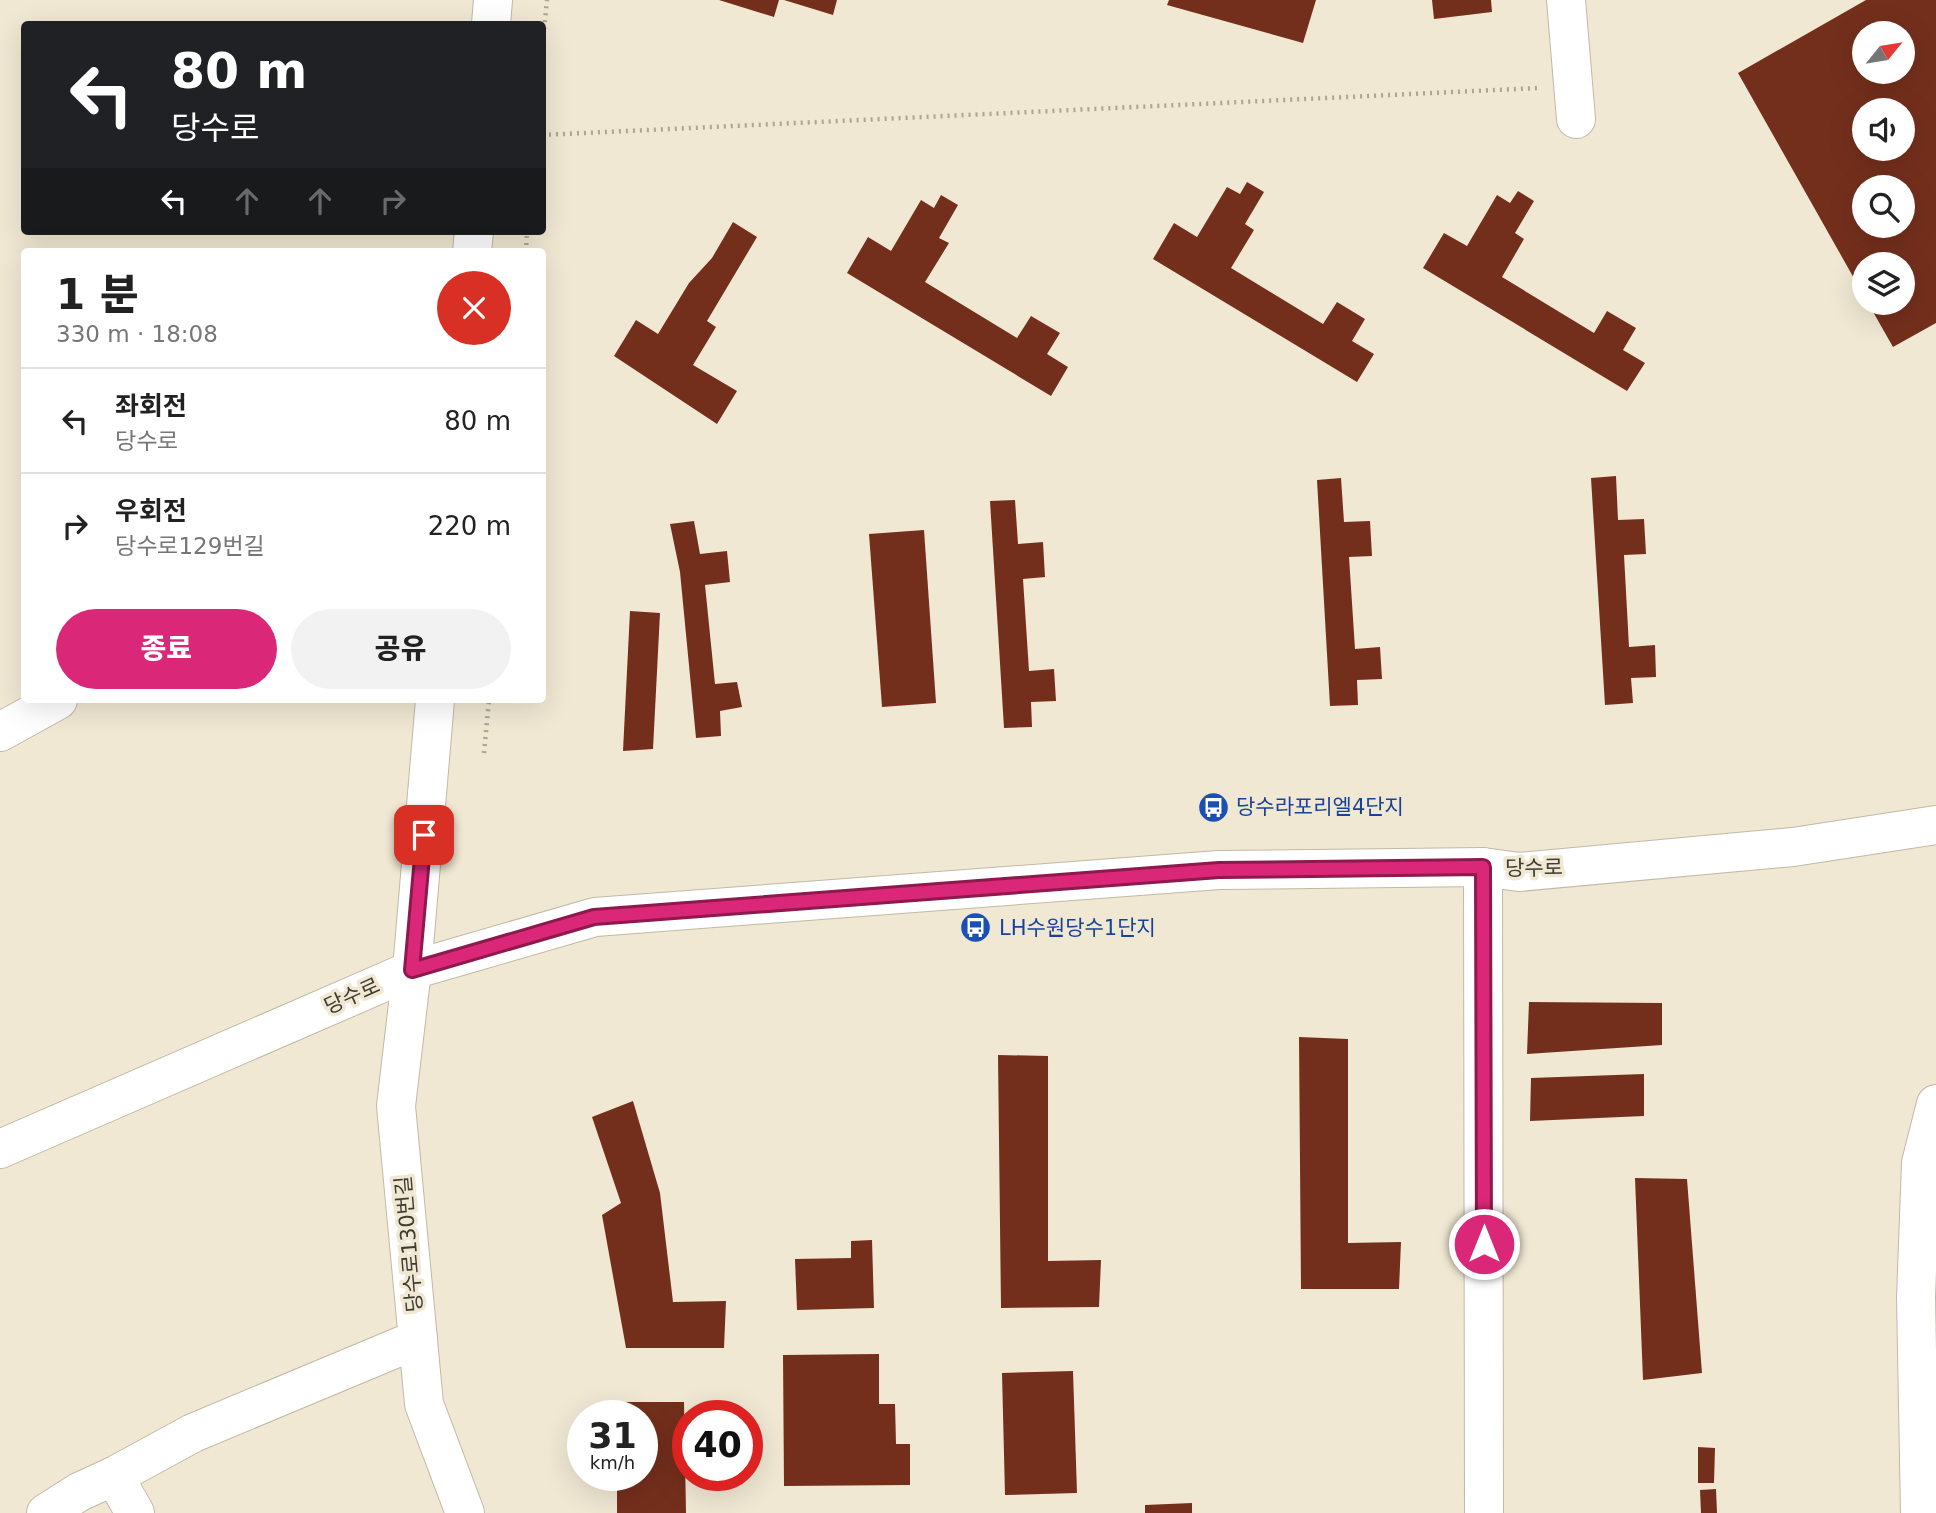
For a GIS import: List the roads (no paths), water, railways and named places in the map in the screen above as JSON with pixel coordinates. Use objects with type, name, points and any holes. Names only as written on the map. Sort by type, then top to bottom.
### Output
[{"type":"street","points":[[491,21],[493,0]]},
{"type":"street","points":[[1566,0],[1575,102]]},
{"type":"street","points":[[0,732],[53,703]]},
{"type":"street","name":"당수로130번길","points":[[435,703],[412,970],[396,1106],[424,1404],[465,1513]]},
{"type":"street","name":"당수로","points":[[0,1149],[412,970],[594,917],[1219,870],[1483,867],[1519,872],[1765,849],[1936,825]]},
{"type":"street","points":[[1483,867],[1484,1513]]},
{"type":"street","points":[[1920,1513],[1916,1297],[1921,1163],[1936,1104]]},
{"type":"street","points":[[46,1513],[79,1492],[193,1433],[418,1339]]},
{"type":"street","points":[[114,1476],[135,1513]]},
{"type":"place","name":"당수라포리엘4단지","points":[[1213,807]]},
{"type":"place","name":"LH수원당수1단지","points":[[976,928]]}]
